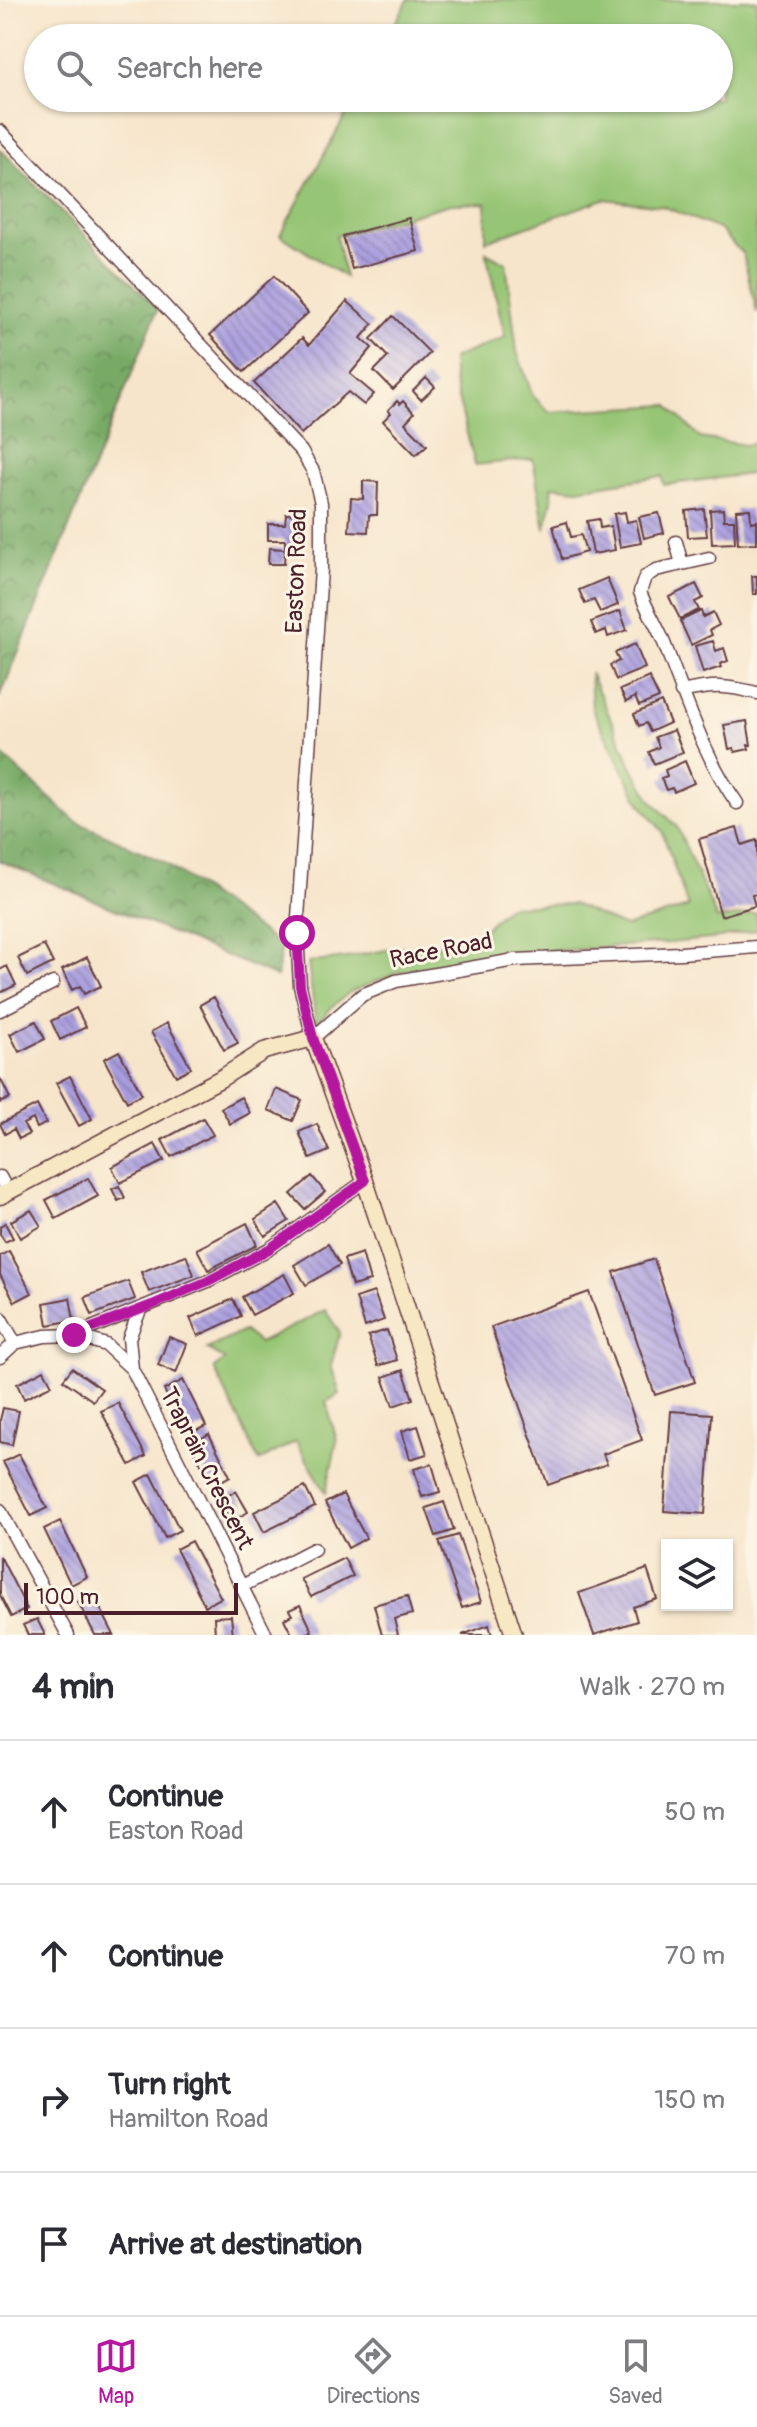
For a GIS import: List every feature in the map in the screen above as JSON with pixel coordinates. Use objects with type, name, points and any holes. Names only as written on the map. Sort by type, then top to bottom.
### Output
[{"type":"street","name":"Easton Road","points":[[0,131],[301,451],[313,471],[321,503],[321,569],[297,933],[300,986],[313,1038]]},
{"type":"street","points":[[676,542],[682,564]]},
{"type":"street","points":[[709,558],[656,570],[645,577],[640,592],[661,635],[711,763],[737,803]]},
{"type":"street","points":[[681,692],[710,685],[757,693]]},
{"type":"street","name":"Race Road","points":[[3,1188],[220,1079],[264,1051],[313,1038],[362,995],[396,981],[515,960],[757,947]]},
{"type":"street","points":[[0,1010],[53,983]]},
{"type":"street","points":[[313,1038],[365,1181],[514,1635]]},
{"type":"street","points":[[0,1357],[15,1343],[45,1336],[74,1335],[208,1281],[269,1249],[365,1181]]},
{"type":"street","name":"Traprain Crescent","points":[[132,1369],[129,1338],[140,1310]]},
{"type":"street","points":[[0,1317],[15,1343]]},
{"type":"street","name":"Traprain Crescent","points":[[74,1335],[106,1345],[132,1369],[262,1631]]},
{"type":"street","points":[[0,1510],[68,1635]]},
{"type":"street","name":"Traprain Crescent","points":[[242,1586],[314,1549]]},
{"type":"green space","points":[[408,0],[757,0],[757,313],[743,254],[719,229],[662,206],[604,199],[486,241],[486,203],[451,204],[336,236],[345,277],[280,235],[347,112],[733,112],[733,24],[395,24]]},
{"type":"green space","points":[[0,149],[158,309],[0,697]]},
{"type":"green space","points":[[486,252],[506,263],[517,352],[533,396],[549,412],[668,405],[700,438],[746,445],[757,442],[757,473],[664,485],[662,476],[578,489],[551,486],[552,500],[545,529],[533,459],[475,465],[454,382],[452,359],[505,337]]},
{"type":"green space","points":[[590,673],[651,800],[677,827],[717,919],[757,913],[757,930],[720,938],[552,951],[399,972],[350,992],[316,1024],[308,963],[401,947],[470,943],[508,906],[573,904],[625,927],[688,907],[662,831],[641,805],[592,709]]},
{"type":"green space","points":[[0,753],[75,821],[164,862],[281,946],[277,977],[0,861]]},
{"type":"green space","points":[[325,1310],[340,1333],[331,1365],[340,1394],[326,1402],[337,1441],[326,1493],[296,1441],[259,1461],[214,1368],[225,1360],[207,1349],[244,1331],[259,1343]]},
{"type":"building","points":[[409,218],[418,251],[352,269],[343,236]]},
{"type":"building","points":[[274,276],[308,313],[244,372],[210,335]]},
{"type":"building","points":[[347,301],[373,324],[361,338],[372,348],[350,374],[374,394],[364,405],[348,392],[301,434],[254,383],[302,338],[309,345]]},
{"type":"building","points":[[393,316],[430,353],[393,390],[374,371],[388,357],[371,339]]},
{"type":"building","points":[[426,378],[435,387],[421,400],[413,391]]},
{"type":"building","points":[[397,401],[400,404],[403,401],[414,413],[405,423],[427,445],[416,455],[383,421]]},
{"type":"building","points":[[363,481],[378,482],[377,515],[369,515],[368,532],[349,531],[351,498],[363,499]]},
{"type":"building","points":[[704,509],[707,536],[688,537],[686,511]]},
{"type":"building","points":[[723,509],[724,520],[734,520],[735,543],[712,544],[710,510]]},
{"type":"building","points":[[750,509],[751,522],[757,521],[757,543],[738,544],[736,510]]},
{"type":"building","points":[[625,512],[627,522],[636,520],[641,543],[620,547],[614,514]]},
{"type":"building","points":[[659,513],[664,533],[644,538],[639,517]]},
{"type":"building","points":[[286,514],[301,515],[300,548],[285,547],[285,540],[268,540],[268,524],[285,524]]},
{"type":"building","points":[[599,519],[600,528],[611,526],[615,550],[593,554],[587,521]]},
{"type":"building","points":[[567,522],[571,537],[581,535],[586,552],[562,559],[553,526]]},
{"type":"building","points":[[269,548],[285,549],[284,564],[268,564]]},
{"type":"building","points":[[752,576],[757,576],[757,594],[753,594]]},
{"type":"building","points":[[607,578],[618,605],[600,612],[594,600],[585,604],[579,590]]},
{"type":"building","points":[[696,584],[703,598],[695,602],[699,610],[680,619],[669,597]]},
{"type":"building","points":[[620,611],[627,630],[608,637],[606,630],[596,634],[591,622]]},
{"type":"building","points":[[701,611],[703,617],[713,612],[719,625],[710,630],[712,635],[691,645],[680,621]]},
{"type":"building","points":[[713,641],[716,651],[724,648],[728,661],[703,673],[695,646]]},
{"type":"building","points":[[635,644],[645,668],[616,680],[610,665],[619,661],[615,653]]},
{"type":"building","points":[[649,677],[659,698],[639,706],[635,697],[626,702],[620,690]]},
{"type":"building","points":[[661,702],[670,723],[650,732],[646,723],[639,726],[634,714]]},
{"type":"building","points":[[747,721],[749,749],[735,752],[734,748],[729,749],[724,725]]},
{"type":"building","points":[[674,730],[683,752],[654,764],[649,752],[659,747],[655,737]]},
{"type":"building","points":[[685,761],[694,783],[674,792],[672,788],[666,790],[661,778],[667,776],[665,770]]},
{"type":"building","points":[[737,828],[742,845],[757,840],[757,894],[752,895],[755,906],[721,916],[699,839]]},
{"type":"building","points":[[44,945],[53,963],[27,976],[18,958]]},
{"type":"building","points":[[87,957],[101,986],[84,994],[80,986],[72,990],[62,970]]},
{"type":"building","points":[[7,966],[16,985],[0,993],[0,970]]},
{"type":"building","points":[[214,997],[238,1043],[224,1050],[200,1005]]},
{"type":"building","points":[[76,1008],[86,1027],[60,1040],[51,1021]]},
{"type":"building","points":[[36,1021],[45,1039],[19,1052],[10,1034]]},
{"type":"building","points":[[167,1023],[191,1068],[176,1076],[151,1032]]},
{"type":"building","points":[[119,1051],[142,1094],[127,1102],[104,1059]]},
{"type":"building","points":[[70,1076],[92,1119],[79,1126],[56,1083]]},
{"type":"building","points":[[0,1078],[10,1098],[0,1103]]},
{"type":"building","points":[[276,1089],[302,1100],[293,1121],[268,1110]]},
{"type":"building","points":[[241,1097],[250,1113],[230,1124],[221,1108]]},
{"type":"building","points":[[37,1105],[46,1123],[37,1128],[33,1119],[23,1124],[29,1134],[19,1139],[14,1129],[5,1134],[0,1124]]},
{"type":"building","points":[[203,1118],[213,1135],[171,1157],[162,1140]]},
{"type":"building","points":[[317,1124],[329,1151],[310,1159],[299,1132]]},
{"type":"building","points":[[155,1144],[164,1161],[120,1183],[112,1167]]},
{"type":"building","points":[[312,1176],[325,1192],[305,1209],[291,1194]]},
{"type":"building","points":[[88,1178],[98,1196],[56,1219],[46,1200]]},
{"type":"building","points":[[119,1186],[125,1198],[118,1201],[112,1189]]},
{"type":"building","points":[[278,1204],[289,1221],[265,1236],[255,1219]]},
{"type":"building","points":[[31,1210],[41,1226],[20,1238],[11,1221]]},
{"type":"building","points":[[5,1223],[13,1238],[5,1242],[0,1226]]},
{"type":"building","points":[[247,1223],[257,1245],[208,1270],[197,1249]]},
{"type":"building","points":[[328,1244],[340,1265],[306,1285],[294,1265]]},
{"type":"building","points":[[9,1251],[32,1293],[15,1302],[0,1275],[0,1256]]},
{"type":"building","points":[[362,1253],[370,1281],[352,1286],[344,1259]]},
{"type":"building","points":[[186,1255],[194,1275],[149,1292],[141,1272]]},
{"type":"building","points":[[654,1259],[695,1382],[655,1395],[614,1272]]},
{"type":"building","points":[[284,1274],[294,1293],[252,1315],[242,1297]]},
{"type":"building","points":[[128,1281],[135,1299],[92,1315],[85,1297]]},
{"type":"building","points":[[374,1292],[384,1320],[365,1327],[356,1298]]},
{"type":"building","points":[[589,1292],[642,1440],[603,1454],[607,1464],[548,1485],[491,1327]]},
{"type":"building","points":[[70,1298],[74,1320],[48,1325],[44,1303]]},
{"type":"building","points":[[233,1299],[241,1316],[198,1336],[190,1318]]},
{"type":"building","points":[[387,1330],[397,1360],[378,1366],[368,1336]]},
{"type":"building","points":[[169,1337],[187,1344],[176,1373],[158,1365]]},
{"type":"building","points":[[72,1368],[102,1389],[93,1401],[63,1380]]},
{"type":"building","points":[[44,1370],[52,1385],[24,1399],[17,1384]]},
{"type":"building","points":[[403,1370],[413,1399],[393,1406],[383,1377]]},
{"type":"building","points":[[183,1380],[206,1426],[187,1435],[164,1390]]},
{"type":"building","points":[[118,1403],[146,1456],[130,1465],[101,1411]]},
{"type":"building","points":[[3,1408],[19,1411],[12,1445],[0,1442]]},
{"type":"building","points":[[671,1411],[712,1414],[705,1514],[664,1511]]},
{"type":"building","points":[[418,1426],[427,1454],[410,1459],[402,1431]]},
{"type":"building","points":[[209,1434],[230,1476],[212,1486],[191,1444]]},
{"type":"building","points":[[19,1454],[47,1508],[31,1516],[3,1462]]},
{"type":"building","points":[[432,1464],[440,1492],[422,1497],[414,1469]]},
{"type":"building","points":[[151,1474],[180,1530],[165,1538],[136,1482]]},
{"type":"building","points":[[305,1487],[315,1507],[264,1532],[254,1512]]},
{"type":"building","points":[[236,1491],[248,1512],[231,1522],[220,1500]]},
{"type":"building","points":[[343,1494],[366,1538],[348,1548],[325,1503]]},
{"type":"building","points":[[444,1502],[454,1530],[436,1536],[426,1508]]},
{"type":"building","points":[[60,1521],[87,1577],[71,1585],[44,1529]]},
{"type":"building","points":[[458,1535],[481,1602],[462,1608],[439,1541]]},
{"type":"building","points":[[191,1541],[221,1598],[205,1606],[176,1549]]},
{"type":"building","points":[[0,1556],[27,1609],[11,1617],[0,1595]]},
{"type":"building","points":[[344,1558],[353,1576],[311,1597],[301,1579]]},
{"type":"building","points":[[647,1569],[657,1599],[633,1607],[637,1621],[594,1635],[579,1593]]},
{"type":"building","points":[[93,1594],[114,1635],[95,1635],[78,1602]]},
{"type":"building","points":[[407,1596],[412,1614],[394,1619],[398,1635],[382,1635],[374,1605]]},
{"type":"building","points":[[300,1605],[312,1631],[292,1635],[284,1619],[292,1615],[289,1610]]},
{"type":"building","points":[[231,1616],[233,1635],[215,1635],[214,1617]]},
{"type":"building","points":[[37,1619],[45,1635],[28,1635],[23,1625]]},
{"type":"building","points":[[489,1625],[492,1635],[462,1635]]},
{"type":"route","points":[[74,1335],[208,1281],[269,1249],[365,1181],[313,1038],[300,986],[297,933]]}]
